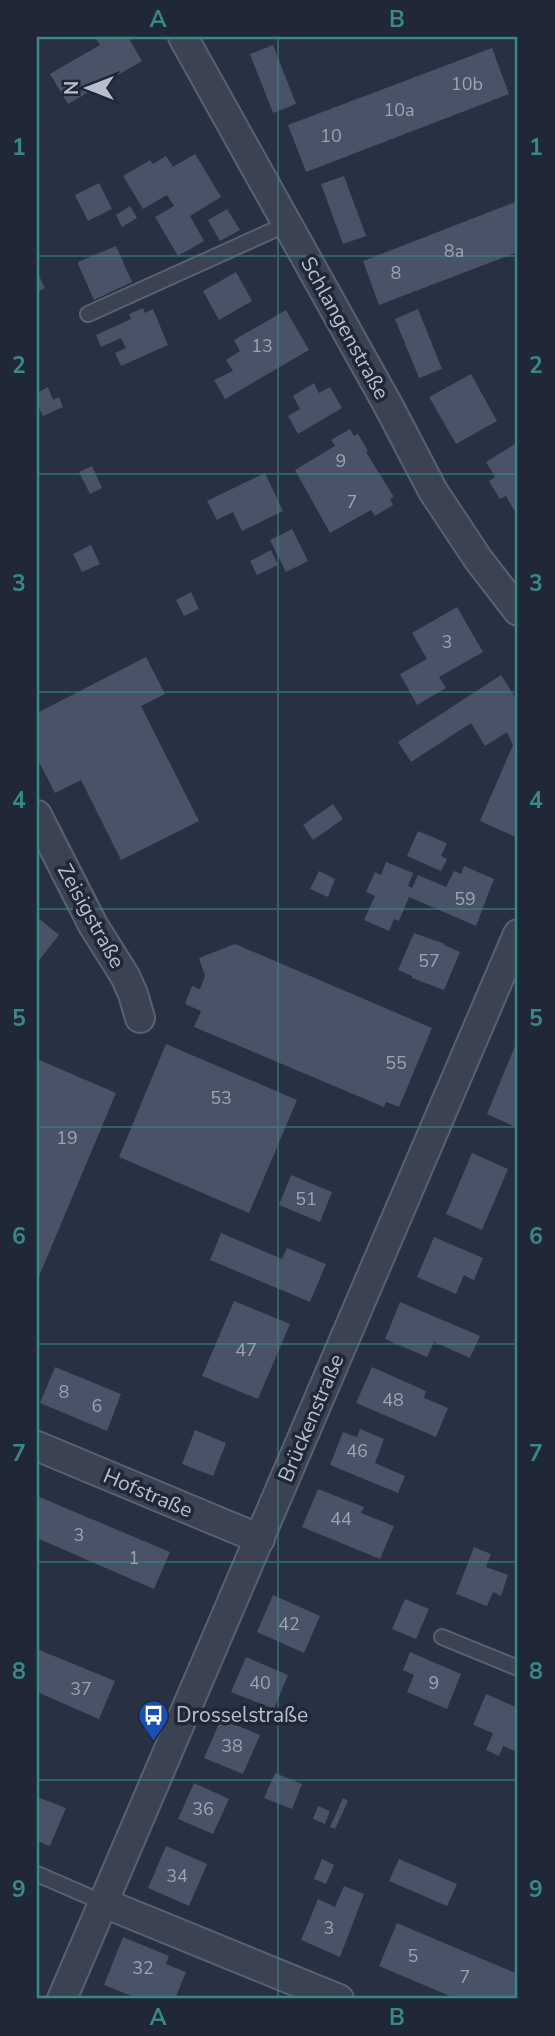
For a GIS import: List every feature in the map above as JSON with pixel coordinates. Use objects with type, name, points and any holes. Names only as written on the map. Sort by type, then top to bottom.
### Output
[{"type":"street","name":"Schlangenstraße","points":[[183,37],[433,491],[478,559],[518,611]]},
{"type":"street","name":"Zeisigstraße","points":[[37,815],[93,925],[125,976],[140,1018]]},
{"type":"street","name":"Brückenstraße","points":[[62,1999],[518,934]]},
{"type":"street","name":"Hofstraße","points":[[37,1446],[260,1539]]},
{"type":"street","points":[[104,1903],[339,1999]]},
{"type":"lane","points":[[88,314],[287,224]]},
{"type":"lane","points":[[442,1637],[518,1668]]},
{"type":"lane","points":[[37,1874],[104,1903]]},
{"type":"building","points":[[95,37],[128,37],[142,61],[68,104],[50,74],[100,45]]},
{"type":"building","points":[[273,45],[296,104],[273,113],[250,54]]},
{"type":"building","points":[[492,48],[509,94],[306,172],[288,125]]},
{"type":"building","points":[[195,154],[221,197],[190,216],[204,241],[178,256],[155,217],[174,206],[167,195],[143,209],[123,176],[150,160],[153,164],[166,156],[173,167]]},
{"type":"building","points":[[344,176],[366,236],[343,244],[321,184]]},
{"type":"building","points":[[99,183],[112,209],[88,221],[75,195]]},
{"type":"building","points":[[518,201],[518,252],[379,305],[363,261]]},
{"type":"building","points":[[130,206],[137,218],[122,227],[116,215]]},
{"type":"building","points":[[227,209],[240,230],[220,241],[208,220]]},
{"type":"building","points":[[116,246],[132,282],[94,300],[78,262]]},
{"type":"building","points":[[37,272],[45,288],[37,292]]},
{"type":"building","points":[[236,272],[252,301],[219,320],[203,291]]},
{"type":"building","points":[[143,308],[145,313],[153,309],[168,345],[121,366],[115,353],[126,348],[121,338],[101,347],[96,335],[131,319],[129,314]]},
{"type":"building","points":[[418,309],[442,369],[419,378],[395,319]]},
{"type":"building","points":[[286,310],[309,350],[225,399],[214,380],[233,371],[226,360],[240,351],[234,340]]},
{"type":"building","points":[[471,374],[497,421],[456,444],[429,397]]},
{"type":"building","points":[[314,383],[319,393],[330,387],[342,408],[298,434],[288,416],[300,409],[293,396]]},
{"type":"building","points":[[48,387],[53,400],[59,397],[63,407],[43,416],[37,407],[37,393]]},
{"type":"building","points":[[350,429],[354,436],[358,434],[368,451],[366,452],[394,497],[390,499],[393,505],[375,516],[371,510],[330,533],[295,470],[335,446],[331,440]]},
{"type":"building","points":[[518,442],[518,507],[514,510],[506,496],[500,499],[489,481],[495,477],[486,462]]},
{"type":"building","points":[[92,466],[102,488],[90,494],[79,472]]},
{"type":"building","points":[[265,473],[283,511],[242,531],[233,512],[217,520],[207,501]]},
{"type":"building","points":[[292,529],[308,561],[286,572],[270,540]]},
{"type":"building","points":[[91,545],[100,564],[82,572],[73,554]]},
{"type":"building","points":[[271,550],[278,565],[257,575],[250,561]]},
{"type":"building","points":[[191,592],[199,609],[184,616],[176,600]]},
{"type":"building","points":[[457,607],[483,652],[439,677],[446,688],[417,705],[400,674],[427,659],[412,633]]},
{"type":"building","points":[[146,657],[165,694],[141,706],[199,821],[121,860],[81,780],[55,793],[37,758],[37,713]]},
{"type":"building","points":[[501,675],[518,702],[518,838],[480,821],[513,745],[507,732],[485,746],[471,723],[411,762],[398,742]]},
{"type":"building","points":[[333,804],[343,819],[313,840],[303,825]]},
{"type":"building","points":[[418,831],[447,843],[441,856],[447,859],[441,871],[407,856]]},
{"type":"building","points":[[386,862],[413,873],[408,886],[412,888],[418,875],[446,887],[454,871],[461,874],[464,866],[494,879],[476,926],[409,897],[399,921],[394,919],[389,931],[364,920],[375,896],[366,892],[375,872],[381,875]]},
{"type":"building","points":[[319,871],[335,879],[328,897],[310,889]]},
{"type":"building","points":[[37,917],[59,935],[37,963]]},
{"type":"building","points":[[414,933],[460,952],[444,990],[398,970]]},
{"type":"building","points":[[235,944],[432,1028],[399,1107],[386,1102],[384,1107],[194,1027],[201,1011],[185,1004],[192,986],[200,989],[205,976],[199,958]]},
{"type":"building","points":[[518,1039],[518,1128],[487,1114]]},
{"type":"building","points":[[166,1044],[297,1100],[249,1213],[119,1157]]},
{"type":"building","points":[[37,1059],[116,1093],[37,1281]]},
{"type":"building","points":[[472,1153],[508,1169],[482,1230],[446,1214]]},
{"type":"building","points":[[291,1175],[332,1192],[320,1222],[279,1205]]},
{"type":"building","points":[[221,1233],[282,1259],[287,1248],[326,1264],[310,1302],[210,1260]]},
{"type":"building","points":[[434,1237],[483,1258],[474,1280],[464,1275],[456,1294],[417,1277]]},
{"type":"building","points":[[234,1301],[290,1324],[258,1399],[202,1376]]},
{"type":"building","points":[[400,1302],[480,1336],[470,1358],[434,1342],[427,1357],[385,1339]]},
{"type":"building","points":[[55,1367],[121,1394],[107,1431],[40,1403]]},
{"type":"building","points":[[372,1367],[426,1391],[424,1398],[448,1408],[436,1437],[356,1403]]},
{"type":"building","points":[[360,1429],[384,1439],[375,1463],[405,1476],[398,1493],[330,1465],[343,1432],[357,1437]]},
{"type":"building","points":[[195,1430],[226,1443],[213,1476],[182,1464]]},
{"type":"building","points":[[318,1489],[364,1507],[361,1513],[394,1526],[380,1559],[302,1527]]},
{"type":"building","points":[[37,1496],[170,1552],[154,1589],[37,1538]]},
{"type":"building","points":[[474,1547],[491,1554],[486,1567],[508,1575],[501,1596],[493,1592],[487,1606],[456,1594]]},
{"type":"building","points":[[273,1595],[320,1616],[304,1653],[257,1632]]},
{"type":"building","points":[[405,1599],[429,1609],[416,1639],[392,1629]]},
{"type":"building","points":[[37,1649],[115,1681],[99,1719],[37,1692]]},
{"type":"building","points":[[410,1652],[461,1674],[447,1709],[407,1692],[414,1675],[403,1670]]},
{"type":"building","points":[[246,1657],[288,1675],[274,1709],[231,1692]]},
{"type":"building","points":[[486,1694],[518,1708],[518,1742],[515,1751],[503,1746],[499,1756],[486,1750],[493,1733],[473,1725]]},
{"type":"building","points":[[151,1715],[158,1717],[151,1733],[144,1731]]},
{"type":"building","points":[[221,1719],[260,1735],[243,1774],[204,1758]]},
{"type":"building","points":[[275,1773],[302,1784],[292,1809],[264,1798]]},
{"type":"building","points":[[194,1783],[229,1799],[213,1834],[178,1819]]},
{"type":"building","points":[[37,1797],[66,1808],[50,1846],[37,1841]]},
{"type":"building","points":[[343,1798],[348,1801],[335,1829],[330,1827]]},
{"type":"building","points":[[318,1806],[330,1811],[325,1824],[313,1819]]},
{"type":"building","points":[[166,1846],[207,1864],[189,1906],[148,1888]]},
{"type":"building","points":[[322,1859],[334,1865],[326,1884],[314,1879]]},
{"type":"building","points":[[399,1859],[457,1884],[447,1906],[389,1881]]},
{"type":"building","points":[[344,1886],[364,1894],[340,1957],[301,1940],[318,1899],[335,1907]]},
{"type":"building","points":[[397,1923],[518,1974],[518,1999],[457,1999],[379,1966]]},
{"type":"building","points":[[123,1937],[169,1956],[166,1964],[186,1972],[175,1999],[139,1999],[104,1985]]},
{"type":"place","name":"Drosselstraße","points":[[153,1742]]}]
